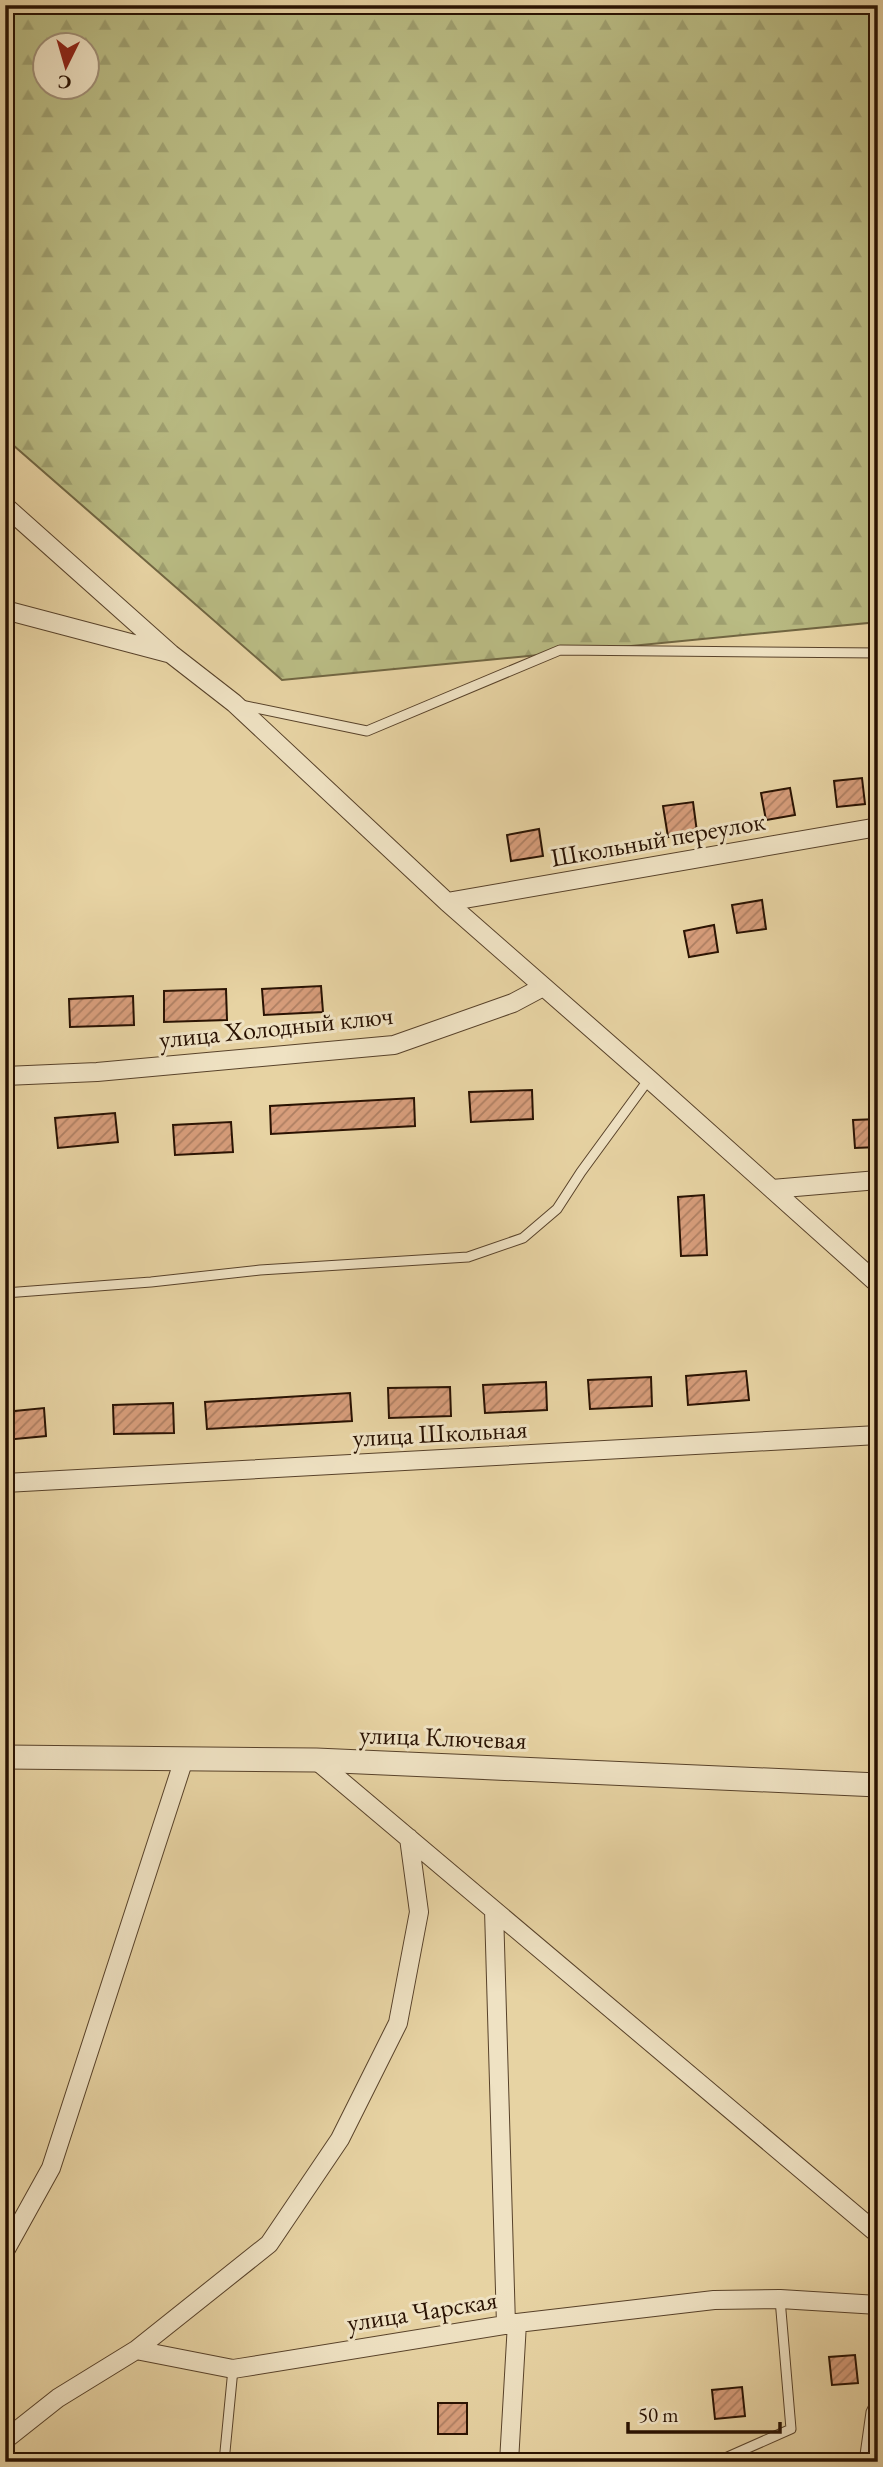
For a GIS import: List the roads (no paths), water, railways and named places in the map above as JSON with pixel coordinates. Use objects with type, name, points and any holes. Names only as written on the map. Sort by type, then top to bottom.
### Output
[{"type":"street","points":[[5,506],[171,654],[234,703],[447,902],[878,1284]]},
{"type":"street","points":[[5,610],[171,654]]},
{"type":"street","name":"Школьный переулок","points":[[447,902],[878,827]]},
{"type":"street","name":"улица Холодный ключ","points":[[5,1076],[97,1072],[394,1045],[513,1003],[543,988]]},
{"type":"street","points":[[772,1189],[878,1180]]},
{"type":"street","name":"улица Школьная","points":[[5,1483],[878,1435]]},
{"type":"street","name":"улица Ключевая","points":[[5,1757],[316,1760],[878,1785]]},
{"type":"street","points":[[5,2251],[51,2168],[184,1759]]},
{"type":"street","points":[[316,1760],[878,2234]]},
{"type":"street","points":[[5,2440],[58,2398],[136,2350],[269,2244],[340,2139],[398,2024],[419,1912],[409,1838]]},
{"type":"street","points":[[494,1910],[511,2324],[509,2462]]},
{"type":"street","name":"улица Чарская","points":[[136,2350],[233,2368],[511,2324],[715,2300],[780,2299],[878,2305]]},
{"type":"lane","points":[[234,703],[367,731],[559,650],[878,653]]},
{"type":"lane","points":[[5,1293],[151,1282],[260,1270],[468,1257],[523,1238],[557,1209],[649,1079]]},
{"type":"lane","points":[[716,2462],[791,2429],[780,2299]]},
{"type":"lane","points":[[224,2462],[233,2368]]},
{"type":"lane","points":[[864,2462],[871,2412],[878,2398]]}]
